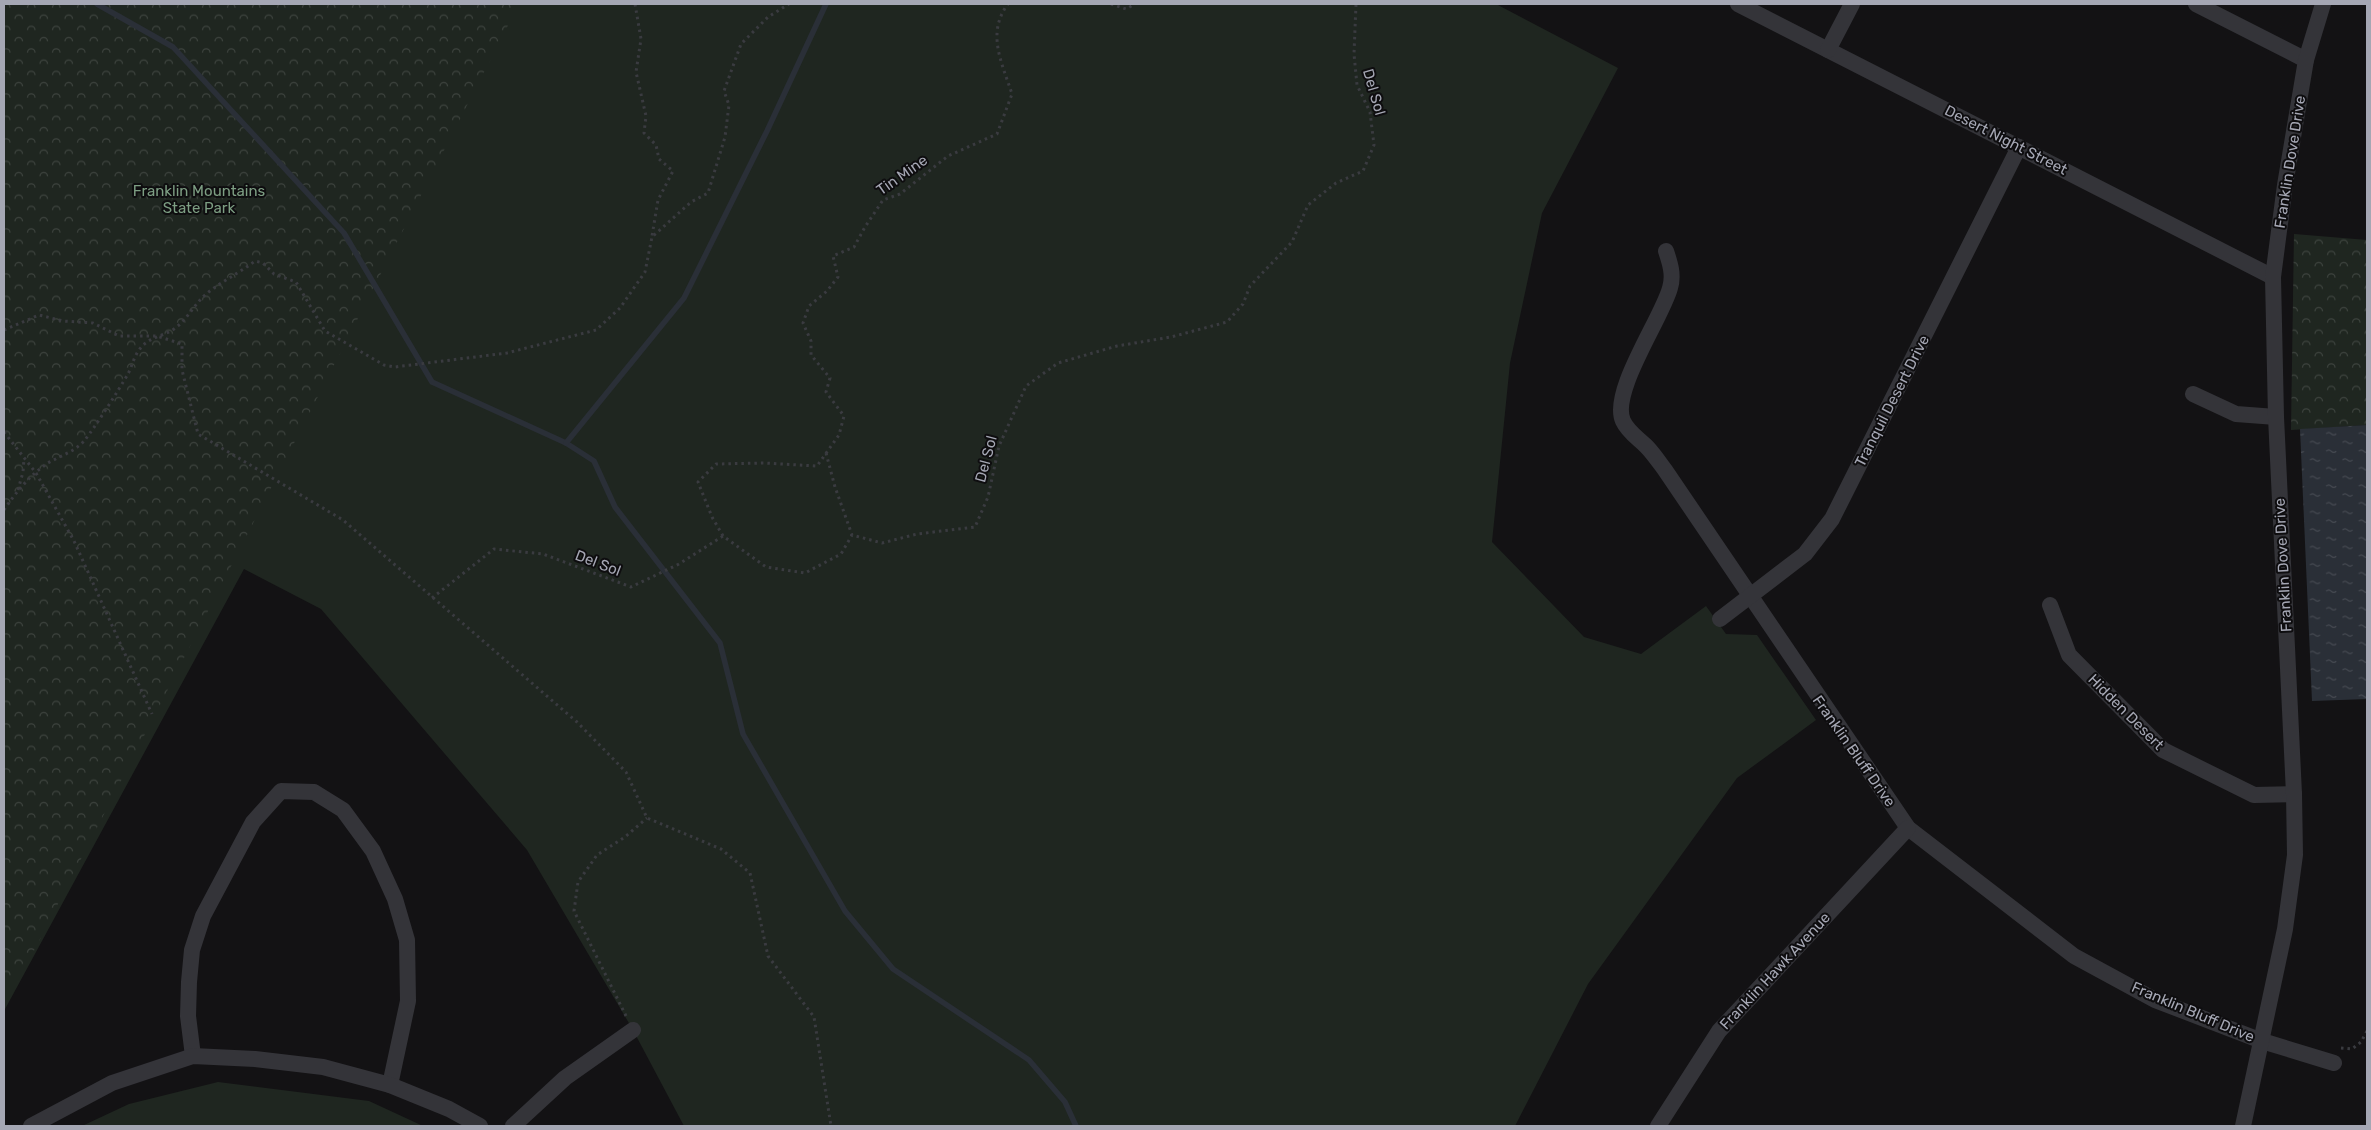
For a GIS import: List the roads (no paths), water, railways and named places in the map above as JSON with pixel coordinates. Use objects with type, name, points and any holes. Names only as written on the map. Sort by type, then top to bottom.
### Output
[{"type":"street","name":"Desert Night Street","points":[[1738,4],[2273,276]]},
{"type":"street","points":[[1828,50],[1852,4]]},
{"type":"street","points":[[2196,4],[2306,60]]},
{"type":"street","name":"Franklin Dove Drive","points":[[2243,1126],[2285,929],[2295,855],[2294,794],[2276,417],[2273,276],[2285,185],[2306,60],[2323,4]]},
{"type":"street","name":"Tranquil Desert Drive","points":[[1720,619],[1806,554],[1832,519],[2019,147]]},
{"type":"street","name":"Franklin Bluff Drive","points":[[1666,251],[1671,266],[1670,288],[1624,392],[1621,408],[1622,420],[1635,437],[1654,455],[1908,828],[2074,956],[2155,1000],[2262,1041],[2331,1062]]},
{"type":"street","points":[[2193,394],[2236,414],[2276,417]]},
{"type":"street","name":"Hidden Desert","points":[[2050,605],[2069,655],[2163,750],[2254,795],[2294,794]]},
{"type":"street","points":[[193,1056],[188,1016],[189,982],[192,950],[203,916],[252,822],[281,791],[314,792],[343,810],[373,851],[395,900],[407,940],[408,1001],[390,1084]]},
{"type":"street","name":"Franklin Hawk Avenue","points":[[1658,1126],[1719,1031],[1908,828]]},
{"type":"street","points":[[513,1126],[565,1078],[633,1030]]},
{"type":"street","points":[[31,1126],[112,1083],[193,1056],[255,1059],[323,1067],[390,1084],[450,1110],[480,1126]]},
{"type":"water","points":[[2367,425],[2367,699],[2312,701],[2300,429]]},
{"type":"waterway","points":[[97,4],[173,47],[344,233],[432,382],[566,443],[594,461],[615,507],[720,643],[743,734],[845,911],[893,969],[1029,1060],[1065,1102],[1076,1126]]},
{"type":"waterway","points":[[566,443],[684,298],[767,131],[826,4]]},
{"type":"park label","name":"Franklin Mountains State Park","points":[[199,200]]}]
